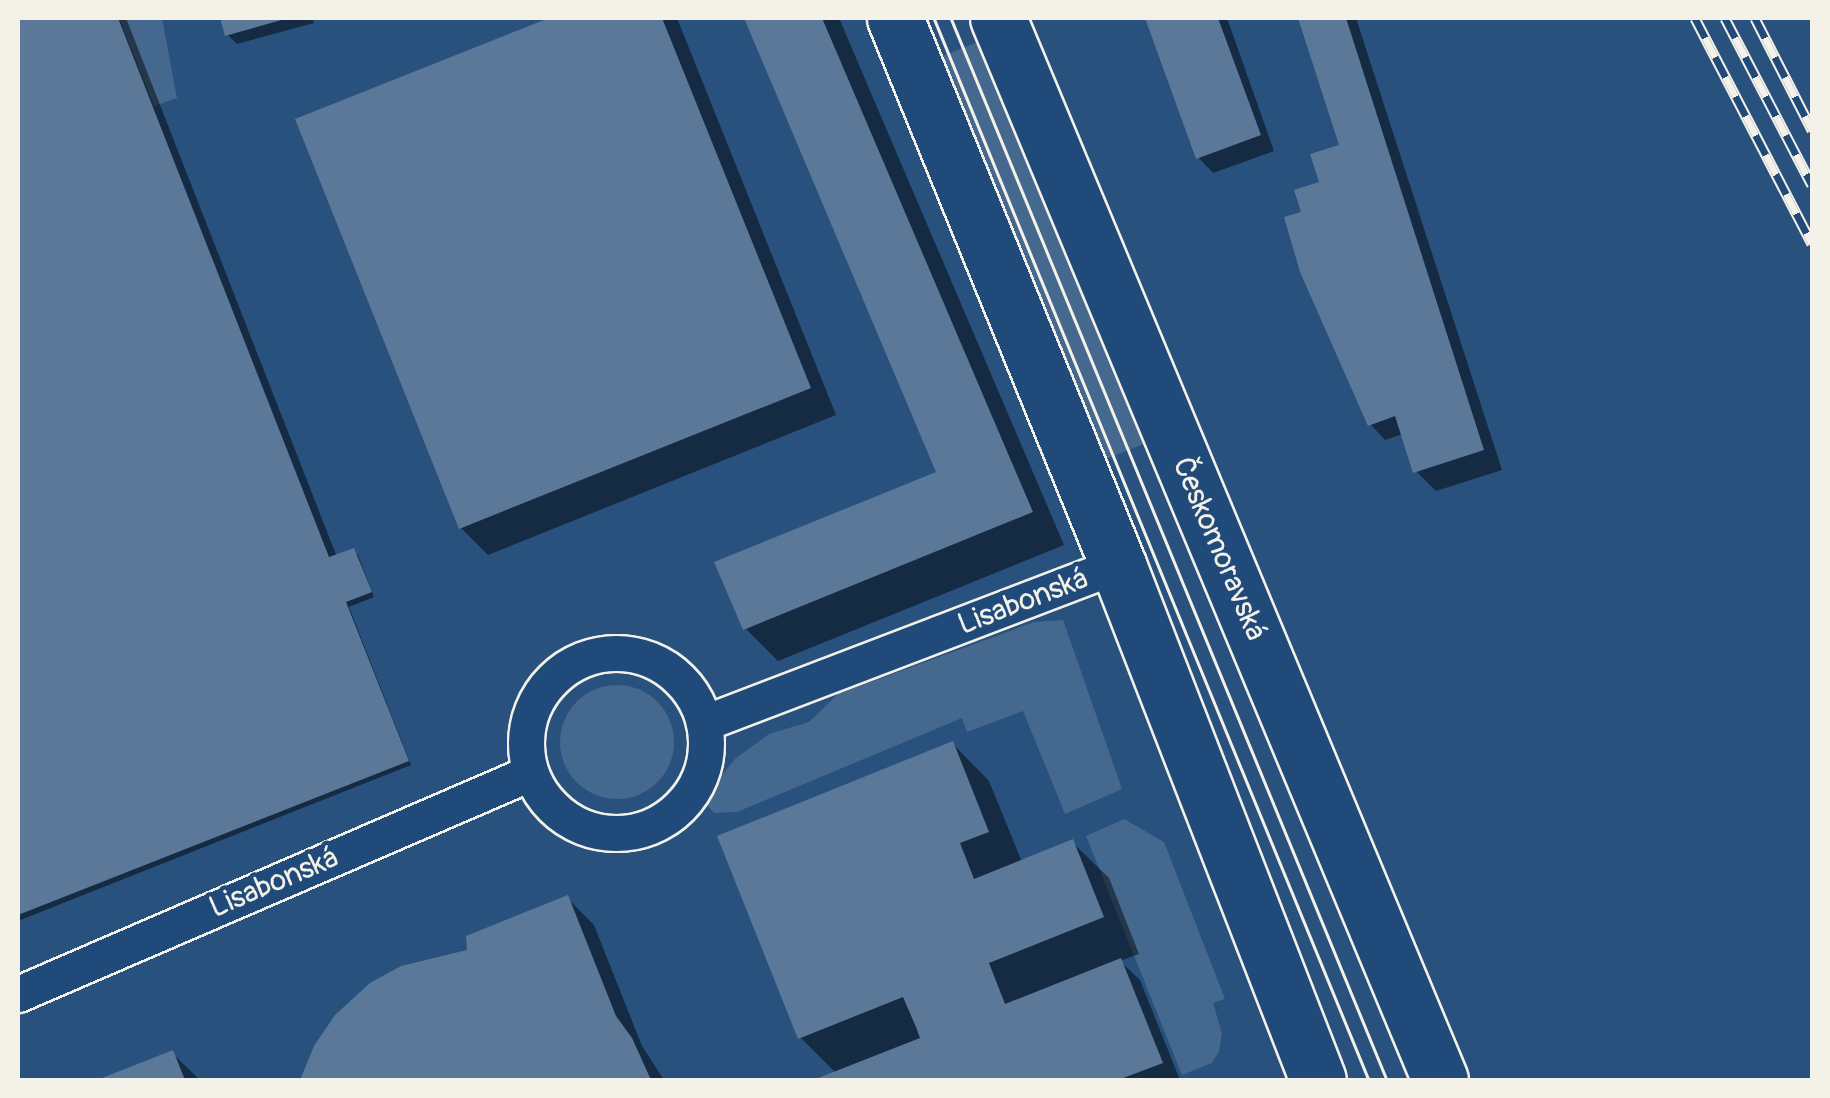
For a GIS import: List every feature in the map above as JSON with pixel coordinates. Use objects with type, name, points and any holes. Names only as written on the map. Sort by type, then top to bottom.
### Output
[{"type":"main road","points":[[895,18],[1118,566],[1318,1080]]},
{"type":"main road","name":"Českomoravská","points":[[998,18],[1440,1080]]},
{"type":"street","name":"Lisabonská","points":[[704,723],[1118,566]]},
{"type":"street","points":[[628,653],[654,661],[676,676],[694,697],[704,723],[703,762],[688,797],[647,828],[619,833],[578,824],[544,798],[530,773],[526,735],[537,698],[564,670],[600,654],[628,653]]},
{"type":"street","name":"Lisabonská","points":[[18,994],[530,773]]},
{"type":"shaded area","points":[[119,18],[162,18],[177,98],[154,106]]},
{"type":"shaded area","points":[[985,39],[1148,442],[1103,460],[940,57]]},
{"type":"shaded area","points":[[1063,620],[1122,789],[1065,814],[1023,711],[967,732],[962,718],[737,812],[714,813],[707,805],[713,786],[736,758],[769,734],[809,722],[838,694],[1034,622]]},
{"type":"shaded area","points":[[617,685],[639,689],[657,702],[670,720],[674,742],[670,764],[657,782],[639,795],[617,799],[595,795],[577,782],[564,764],[560,742],[564,720],[577,702],[595,689]]},
{"type":"shaded area","points":[[1124,819],[1164,842],[1225,999],[1213,1003],[1222,1033],[1219,1052],[1212,1063],[1182,1075],[1086,836]]},
{"type":"building","points":[[18,18],[118,18],[329,557],[354,548],[372,592],[346,602],[409,761],[18,915]]},
{"type":"building","points":[[220,18],[285,18],[285,19],[225,36]]},
{"type":"building","points":[[549,18],[662,18],[811,388],[459,529],[295,119]]},
{"type":"building","points":[[744,18],[822,18],[1033,512],[743,630],[714,562],[936,472]]},
{"type":"building","points":[[1145,18],[1218,18],[1261,135],[1196,159]]},
{"type":"building","points":[[1298,18],[1346,18],[1484,450],[1413,473],[1395,416],[1368,426],[1300,272],[1284,217],[1301,212],[1294,190],[1319,182],[1310,154],[1339,145]]},
{"type":"building","points":[[953,741],[989,832],[960,843],[974,879],[1073,839],[1104,917],[989,963],[1005,1004],[1121,958],[1163,1063],[1118,1080],[813,1080],[920,1038],[916,1027],[903,997],[798,1039],[717,836]]},
{"type":"building","points":[[568,895],[616,1016],[632,1038],[651,1080],[300,1080],[314,1046],[335,1015],[370,983],[401,966],[467,950],[466,936]]},
{"type":"building","points":[[173,1050],[185,1080],[97,1080]]},
{"type":"tram line","points":[[934,18],[1369,1080]]},
{"type":"tram line","points":[[951,18],[1387,1080]]},
{"type":"railway","points":[[1695,18],[1812,244]]},
{"type":"railway","points":[[1725,18],[1812,185]]},
{"type":"railway","points":[[1755,18],[1812,130]]}]
